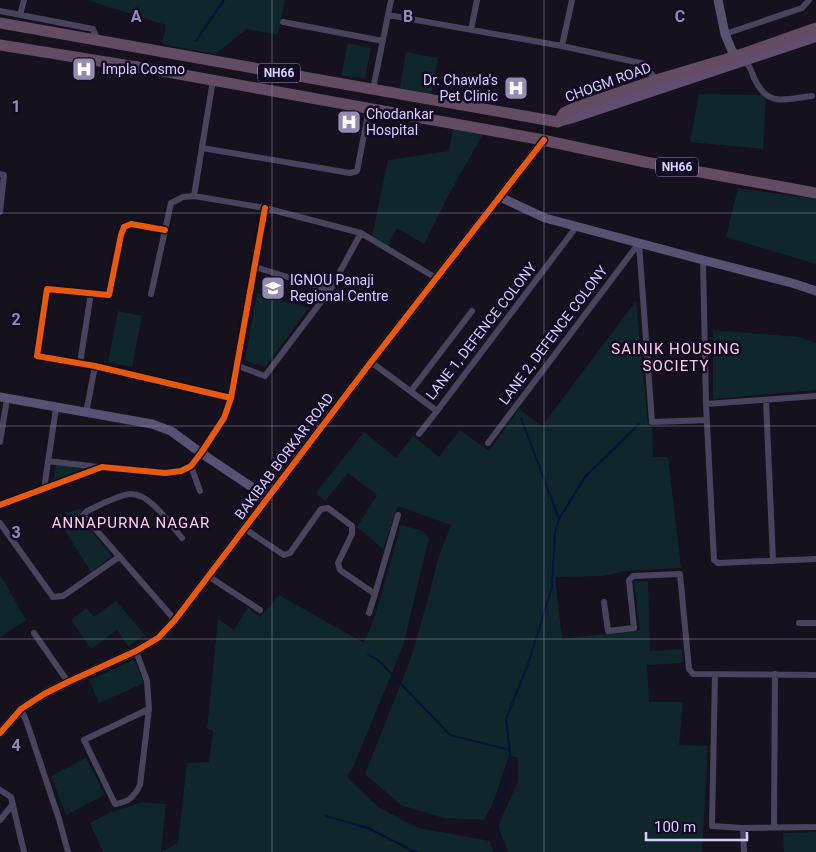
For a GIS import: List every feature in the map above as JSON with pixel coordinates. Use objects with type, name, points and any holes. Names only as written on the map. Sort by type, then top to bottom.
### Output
[{"type":"highway","name":"NH66","points":[[0,23],[373,89]]},
{"type":"highway","name":"CHOGM ROAD","points":[[373,89],[558,122],[564,113],[574,108],[741,59],[816,28]]},
{"type":"highway","name":"NH66","points":[[0,45],[213,80],[544,140],[646,162],[816,193]]},
{"type":"main road","name":"CHOGM ROAD","points":[[741,59],[816,37]]},
{"type":"street","points":[[20,15],[24,0]]},
{"type":"street","points":[[373,89],[391,0]]},
{"type":"street","points":[[470,30],[477,0]]},
{"type":"street","points":[[562,46],[572,0]]},
{"type":"street","points":[[718,0],[725,34],[732,51],[750,65],[753,76],[762,92],[771,98],[812,96]]},
{"type":"street","points":[[725,34],[802,8],[809,0]]},
{"type":"street","points":[[0,11],[93,29],[98,41]]},
{"type":"street","points":[[388,16],[562,46],[645,64],[658,84]]},
{"type":"street","points":[[283,22],[383,41]]},
{"type":"street","points":[[194,196],[213,80]]},
{"type":"street","points":[[202,148],[350,174],[357,171],[369,109]]},
{"type":"street","name":"BAKIBAB BORKAR ROAD","points":[[0,733],[21,709],[44,694],[136,652],[158,638],[175,620],[371,362],[544,140]]},
{"type":"street","points":[[0,174],[4,175],[4,184],[0,212]]},
{"type":"street","points":[[151,294],[171,203],[183,197],[194,196],[265,208],[361,233],[436,278]]},
{"type":"street","points":[[500,197],[545,218],[792,282],[816,291]]},
{"type":"street","points":[[48,461],[165,473],[181,471],[191,466],[224,418],[231,398],[265,208]]},
{"type":"street","points":[[164,230],[131,224],[124,227],[110,295],[47,289],[37,356],[95,366],[231,398]]},
{"type":"street","name":"LANE 1, DEFENCE COLONY","points":[[371,362],[437,411],[578,226]]},
{"type":"street","points":[[238,366],[264,376],[330,290],[361,233]]},
{"type":"street","points":[[638,243],[652,422],[707,420]]},
{"type":"street","name":"LANE 2, DEFENCE COLONY","points":[[488,443],[638,243]]},
{"type":"street","points":[[702,260],[706,404],[714,560],[718,563],[816,559]]},
{"type":"street","points":[[255,267],[330,290]]},
{"type":"street","points":[[80,363],[91,294]]},
{"type":"street","points":[[410,391],[472,311]]},
{"type":"street","points":[[86,413],[95,366]]},
{"type":"street","points":[[706,404],[816,396]]},
{"type":"street","points":[[0,442],[4,398],[152,424],[171,431],[268,498]]},
{"type":"street","points":[[766,400],[773,561]]},
{"type":"street","points":[[44,489],[56,408]]},
{"type":"street","points":[[419,434],[437,411]]},
{"type":"street","points":[[191,466],[200,491]]},
{"type":"street","points":[[0,505],[102,467]]},
{"type":"street","points":[[175,620],[82,515],[87,511],[128,494],[139,495],[148,499],[182,538]]},
{"type":"street","points":[[245,529],[284,555],[290,553],[322,509],[328,508],[352,526],[352,534],[338,563],[340,570],[375,594]]},
{"type":"street","points":[[369,613],[398,515]]},
{"type":"street","points":[[0,523],[54,597],[63,596],[119,557]]},
{"type":"street","points":[[604,602],[608,631],[634,628],[629,580],[633,576],[680,574],[689,669],[694,674],[816,675]]},
{"type":"street","points":[[208,576],[260,610]]},
{"type":"street","points":[[798,623],[816,623]]},
{"type":"street","points":[[34,633],[68,682]]},
{"type":"street","points":[[136,652],[147,681],[149,709],[140,785],[134,796],[122,803],[115,804],[84,740],[149,709]]},
{"type":"street","points":[[714,674],[712,826],[743,828],[816,827]]},
{"type":"street","points":[[774,827],[775,674]]},
{"type":"street","points":[[21,709],[59,819],[68,852]]},
{"type":"street","points":[[0,790],[8,794],[13,804],[24,852]]},
{"type":"street","points":[[0,820],[13,804]]},
{"type":"street","points":[[743,828],[744,852]]},
{"type":"green space","points":[[87,0],[285,0],[278,35],[247,29],[215,54],[162,44],[166,25]]},
{"type":"green space","points":[[348,43],[371,48],[365,78],[341,76]]},
{"type":"green space","points":[[406,52],[438,58],[431,94],[400,88]]},
{"type":"green space","points":[[699,94],[766,95],[763,149],[690,142]]},
{"type":"green space","points":[[453,129],[483,134],[448,196],[424,244],[397,228],[388,245],[372,236],[388,160],[449,151]]},
{"type":"green space","points":[[738,188],[816,199],[816,264],[726,237]]},
{"type":"green space","points":[[257,293],[309,308],[265,367],[245,360]]},
{"type":"green space","points":[[636,301],[648,425],[652,428],[653,457],[668,457],[681,568],[625,571],[602,576],[555,577],[562,639],[640,630],[634,581],[648,581],[650,651],[682,649],[683,663],[647,665],[649,702],[683,702],[679,745],[708,746],[702,852],[508,852],[498,826],[518,781],[518,758],[509,755],[493,803],[484,820],[443,818],[401,805],[365,774],[411,658],[438,559],[451,525],[398,506],[383,549],[357,527],[377,495],[348,473],[325,501],[316,493],[364,432],[396,458],[413,436],[439,457],[460,430],[489,451],[519,409],[542,426]]},
{"type":"green space","points":[[118,311],[142,316],[132,367],[108,362]]},
{"type":"green space","points":[[713,330],[799,337],[816,343],[816,390],[713,399]]},
{"type":"green space","points":[[56,464],[88,469],[53,481]]},
{"type":"green space","points":[[83,508],[78,516],[112,556],[91,572],[56,516]]},
{"type":"green space","points":[[401,525],[423,531],[429,538],[403,646],[354,765],[347,777],[378,807],[418,828],[490,841],[493,852],[161,852],[178,843],[187,763],[209,762],[213,731],[207,729],[218,619],[234,630],[248,608],[260,617],[279,595],[364,643],[374,619]]},
{"type":"green space","points":[[0,574],[26,620],[0,637]]},
{"type":"green space","points":[[116,601],[145,635],[128,646],[117,630],[91,649],[71,620],[86,608],[94,617]]},
{"type":"green space","points":[[134,660],[144,683],[99,703],[89,680]]},
{"type":"green space","points":[[86,758],[105,795],[66,815],[51,776]]},
{"type":"green space","points":[[142,802],[166,804],[161,852],[103,852],[90,823],[111,812]]},
{"type":"green space","points":[[816,832],[816,852],[784,852],[783,833]]},
{"type":"waterway","points":[[196,41],[224,0]]},
{"type":"waterway","points":[[521,418],[559,519]]},
{"type":"waterway","points":[[499,852],[497,804],[508,782],[511,760],[506,719],[528,664],[552,587],[555,532],[559,519],[585,477],[639,424]]},
{"type":"waterway","points":[[368,654],[379,661],[450,735],[510,750]]},
{"type":"waterway","points":[[326,816],[368,828],[417,852]]},
{"type":"cycle path","points":[[0,733],[21,709],[44,694],[136,651],[158,638],[175,620],[371,362],[544,140]]},
{"type":"cycle path","points":[[0,505],[102,467],[165,473],[181,471],[191,466],[224,418],[231,398],[265,208]]},
{"type":"cycle path","points":[[165,230],[131,224],[124,227],[109,295],[47,289],[37,356],[95,366],[231,398]]},
{"type":"place","name":"Impla Cosmo","points":[[84,69]]},
{"type":"place","name":"Dr. Chawla's Pet Clinic","points":[[516,88]]},
{"type":"place","name":"Chodankar Hospital","points":[[349,122]]},
{"type":"place","name":"IGNOU Panaji Regional Centre","points":[[273,288]]},
{"type":"district","name":"SAINIK HOUSING SOCIETY","points":[[676,358]]},
{"type":"district","name":"ANNAPURNA NAGAR","points":[[131,523]]}]
